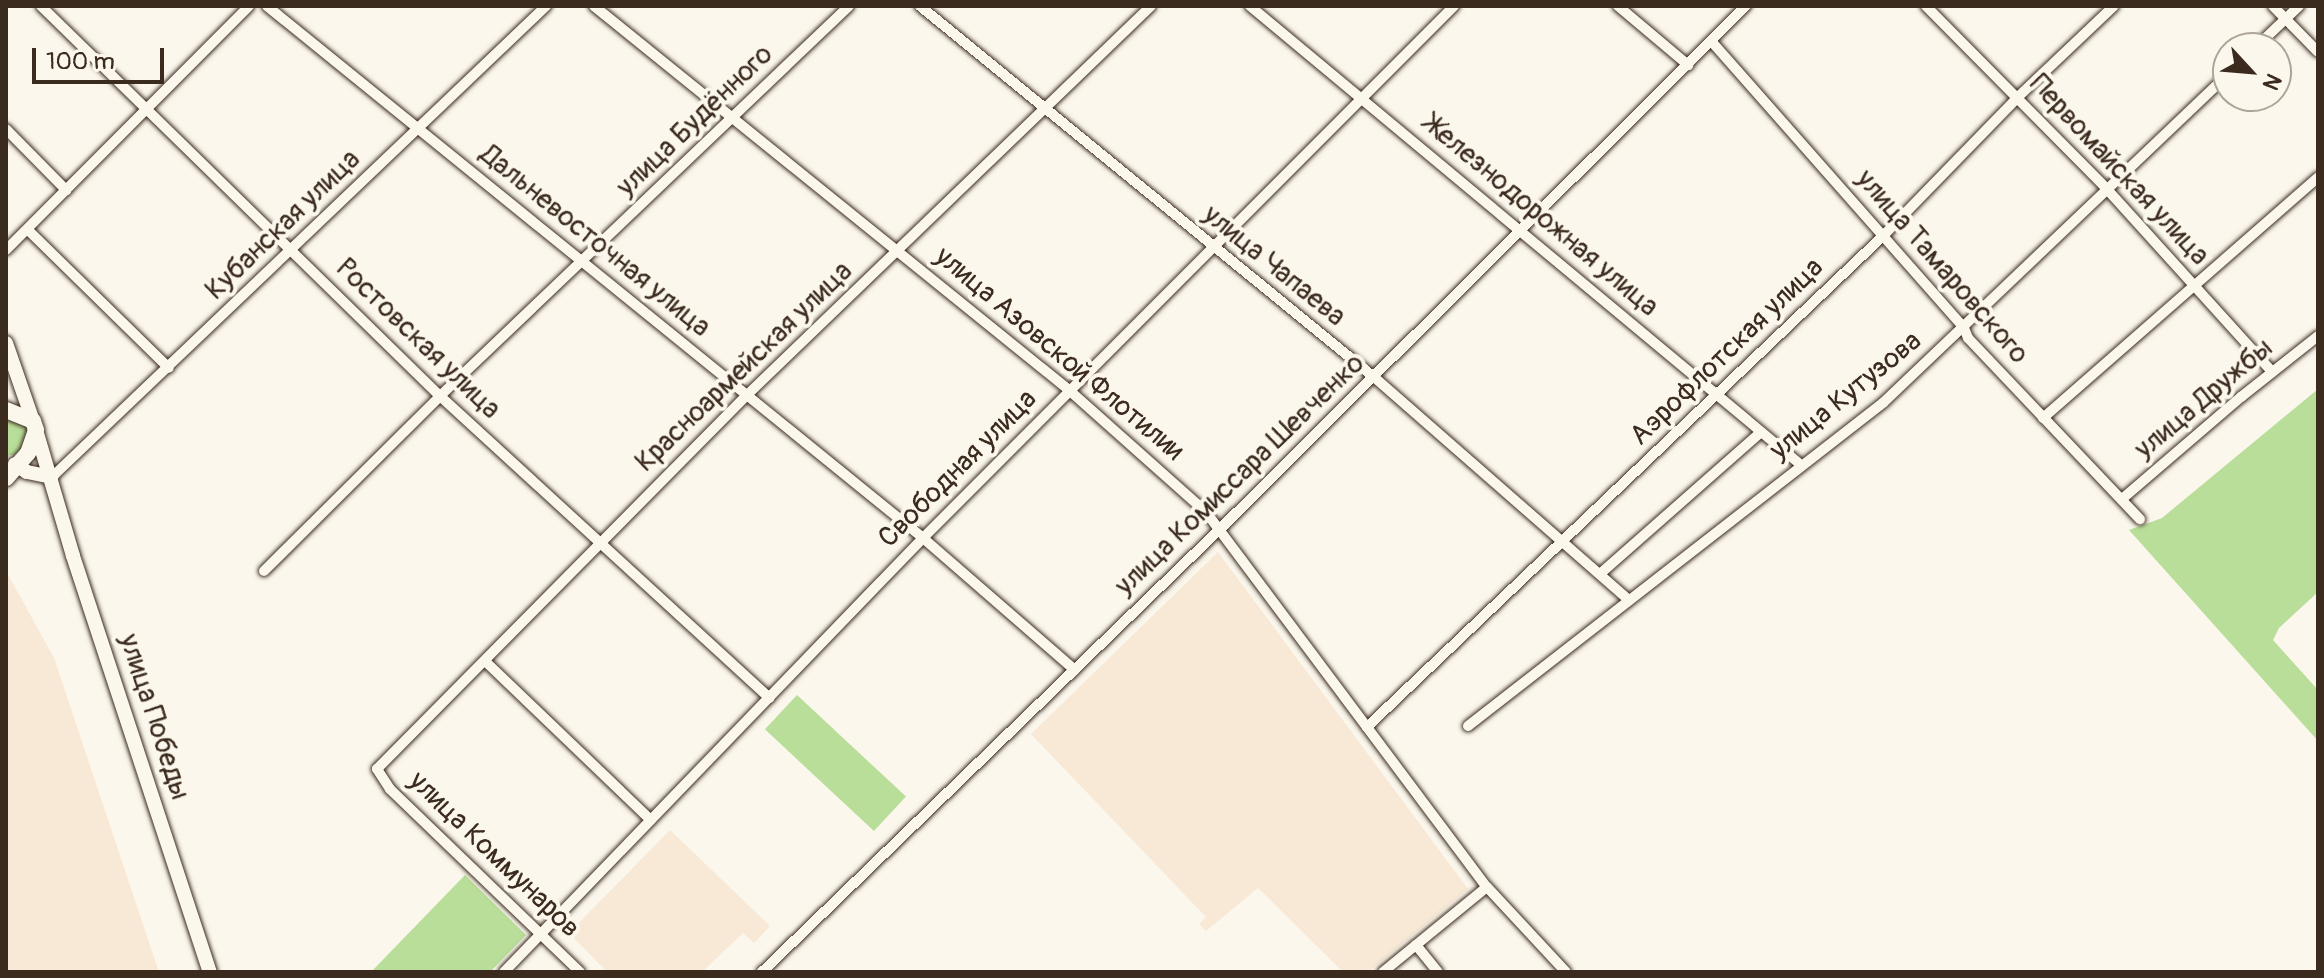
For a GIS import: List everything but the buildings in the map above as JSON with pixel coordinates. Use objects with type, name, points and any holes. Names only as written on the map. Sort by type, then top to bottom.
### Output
[{"type":"main road","points":[[6,410],[35,425],[28,453],[12,471]]},
{"type":"street","name":"Ростовская улица","points":[[41,6],[440,396],[769,698]]},
{"type":"street","points":[[6,250],[249,6]]},
{"type":"street","name":"Дальневосточная улица","points":[[267,6],[923,538],[1075,670]]},
{"type":"street","name":"Кубанская улица","points":[[52,477],[546,6]]},
{"type":"street","name":"улица Азовской Флотилии","points":[[594,6],[1069,390],[1220,529],[1485,884],[1566,972]]},
{"type":"street","name":"улица Будённого","points":[[264,571],[440,396],[849,6]]},
{"type":"street","name":"улица Чапаева","points":[[920,6],[1374,377],[1629,600]]},
{"type":"street","name":"Красноармейская улица","points":[[377,769],[746,396],[1151,6]]},
{"type":"street","name":"Железнодорожная улица","points":[[1250,6],[1800,464]]},
{"type":"street","name":"Свободная улица","points":[[504,972],[923,538],[1454,6]]},
{"type":"street","points":[[1618,6],[1688,65]]},
{"type":"street","name":"улица Комиссара Шевченко","points":[[762,972],[1220,529],[1746,6]]},
{"type":"street","name":"Первомайская улица","points":[[1927,6],[2106,188],[2272,372]]},
{"type":"street","name":"Аэрофлотская улица","points":[[1367,727],[1883,236],[2018,97],[2114,6]]},
{"type":"street","points":[[2273,6],[2318,52]]},
{"type":"street","points":[[2272,32],[2299,6]]},
{"type":"street","name":"улица Тамаровского","points":[[1712,42],[1964,328],[1968,338],[2140,519]]},
{"type":"street","name":"улица Кутузова","points":[[1468,726],[1800,464],[1884,402],[2212,89]]},
{"type":"street","points":[[6,129],[66,190]]},
{"type":"street","points":[[2043,418],[2318,177]]},
{"type":"street","points":[[28,230],[169,368]]},
{"type":"street","name":"улица Дружбы","points":[[2122,499],[2318,336]]},
{"type":"street","name":"улица Победы","points":[[6,343],[52,477],[73,556],[210,972]]},
{"type":"street","points":[[1601,573],[1761,432]]},
{"type":"street","points":[[12,471],[52,477]]},
{"type":"street","points":[[486,662],[651,820]]},
{"type":"street","name":"улица Коммунаров","points":[[377,769],[390,789],[580,972]]},
{"type":"street","points":[[1383,972],[1485,884]]},
{"type":"street","points":[[1416,945],[1438,972]]},
{"type":"shaded area","points":[[1218,552],[1468,889],[1368,972],[1343,972],[1258,888],[1206,931],[1199,924],[1206,917],[1031,734]]},
{"type":"shaded area","points":[[6,571],[54,658],[159,972],[6,972]]},
{"type":"shaded area","points":[[670,830],[770,926],[754,943],[743,933],[702,972],[607,972],[569,933]]},
{"type":"green space","points":[[2318,389],[2318,592],[2279,628],[2273,640],[2318,690],[2318,741],[2129,530],[2162,518]]},
{"type":"green space","points":[[6,414],[27,425],[29,440],[17,454],[6,456]]},
{"type":"green space","points":[[797,695],[906,797],[874,831],[765,729]]},
{"type":"green space","points":[[465,875],[526,935],[490,972],[371,972]]}]
